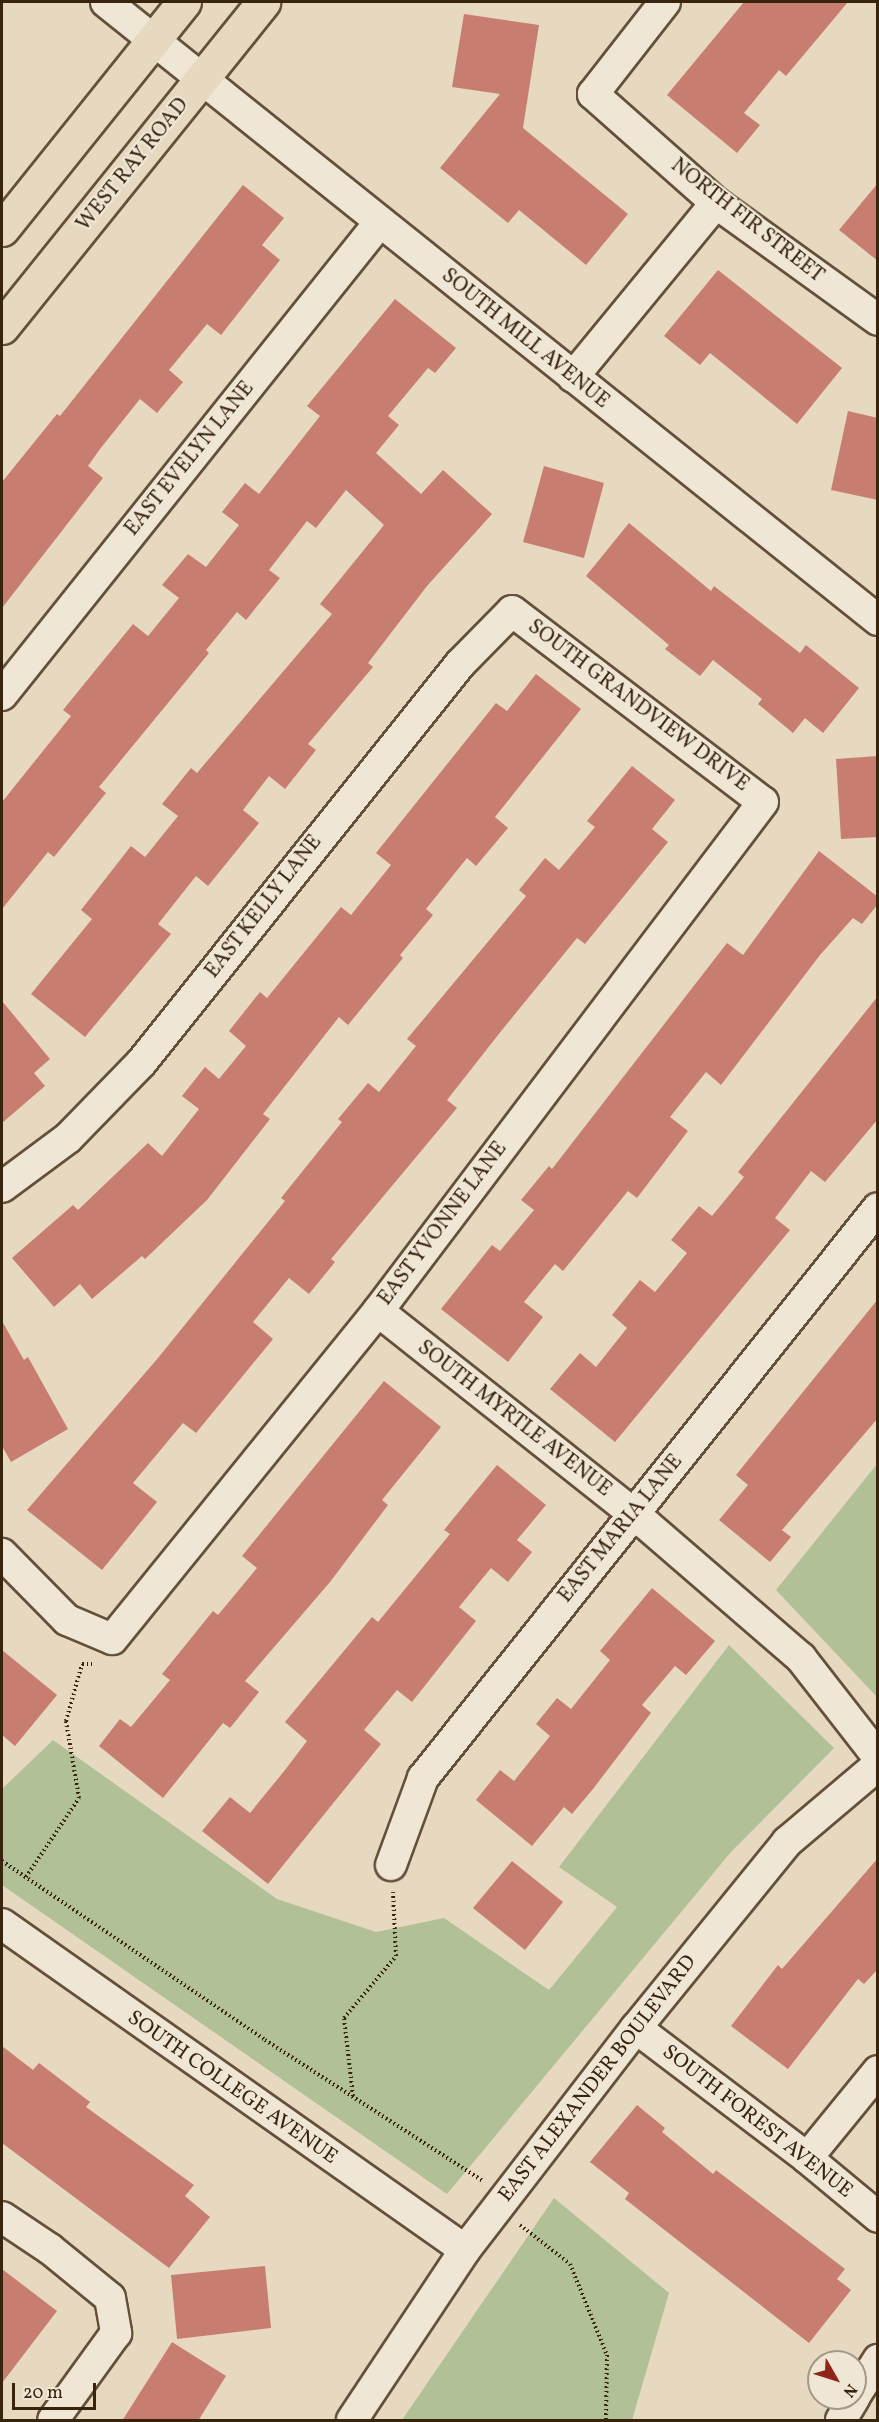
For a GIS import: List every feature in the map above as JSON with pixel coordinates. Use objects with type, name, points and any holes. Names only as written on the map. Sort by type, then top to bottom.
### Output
[{"type":"main road","points":[[2,229],[163,50],[184,2]]},
{"type":"main road","name":"WEST RAY ROAD","points":[[2,327],[263,2]]},
{"type":"street","name":"SOUTH MILL AVENUE","points":[[106,2],[200,80],[878,620]]},
{"type":"street","name":"NORTH FIR STREET","points":[[665,2],[593,94],[716,203],[878,320]]},
{"type":"street","points":[[573,377],[716,203]]},
{"type":"street","name":"EAST EVELYN LANE","points":[[2,695],[380,223]]},
{"type":"street","name":"SOUTH GRANDVIEW DRIVE","points":[[512,611],[764,802]]},
{"type":"street","name":"EAST KELLY LANE","points":[[2,1187],[68,1138],[141,1063],[452,674],[512,611]]},
{"type":"street","name":"EAST YVONNE LANE","points":[[112,1639],[378,1311],[764,802]]},
{"type":"street","name":"EAST MARIA LANE","points":[[391,1865],[423,1778],[878,1208]]},
{"type":"street","name":"SOUTH MYRTLE AVENUE","points":[[378,1311],[633,1513],[801,1658],[878,1757]]},
{"type":"street","points":[[2,1554],[67,1620],[112,1639]]},
{"type":"street","name":"EAST ALEXANDER BOULEVARD","points":[[352,2421],[465,2250],[636,2028],[787,1842],[878,1765]]},
{"type":"street","name":"SOUTH COLLEGE AVENUE","points":[[2,1924],[465,2250]]},
{"type":"street","name":"SOUTH FOREST AVENUE","points":[[636,2028],[807,2158],[878,2217]]},
{"type":"street","points":[[807,2158],[878,2071]]},
{"type":"street","points":[[2,2217],[50,2249],[110,2298],[116,2333],[53,2421]]},
{"type":"street","points":[[867,2377],[878,2360]]},
{"type":"path","points":[[26,1877],[79,1798],[66,1721],[82,1664],[105,1665],[112,1639]]},
{"type":"path","points":[[2,1861],[353,2097],[502,2201],[570,2264],[607,2355],[606,2421]]},
{"type":"path","points":[[353,2097],[344,2018],[396,1956],[391,1865]]},
{"type":"green space","points":[[877,1464],[877,1697],[776,1590]]},
{"type":"green space","points":[[729,1645],[834,1748],[731,1852],[447,2194],[2,1885],[2,1789],[53,1740],[277,1899],[376,1932],[444,1918],[549,1990],[617,1907],[559,1867]]},
{"type":"green space","points":[[554,2198],[669,2293],[632,2420],[402,2420]]},
{"type":"building","points":[[744,2],[848,2],[786,76],[779,70],[744,113],[760,125],[737,153],[667,95]]},
{"type":"building","points":[[464,14],[539,25],[523,128],[628,214],[586,265],[519,210],[508,223],[440,168],[500,94],[452,87]]},
{"type":"building","points":[[878,183],[878,261],[839,230]]},
{"type":"building","points":[[243,185],[284,218],[262,245],[280,260],[221,335],[207,324],[169,370],[183,382],[157,413],[140,399],[100,449],[88,466],[103,478],[2,608],[2,482],[57,414],[60,416]]},
{"type":"building","points":[[718,270],[842,368],[797,424],[710,353],[700,365],[664,336]]},
{"type":"building","points":[[395,299],[456,348],[435,373],[428,368],[388,416],[399,425],[376,453],[421,494],[443,470],[492,514],[427,586],[368,663],[373,667],[308,744],[316,750],[285,789],[269,776],[243,810],[259,823],[208,886],[196,876],[158,924],[171,934],[85,1037],[31,994],[92,919],[81,910],[131,846],[145,857],[178,816],[162,804],[191,768],[197,773],[332,614],[320,604],[384,525],[346,490],[316,528],[307,521],[269,570],[280,578],[246,620],[237,612],[206,650],[209,653],[99,787],[106,793],[54,857],[48,852],[2,909],[2,802],[71,716],[63,710],[133,624],[148,636],[179,598],[162,585],[188,554],[206,567],[239,525],[222,512],[245,483],[259,494],[320,416],[307,406]]},
{"type":"building","points":[[848,411],[878,418],[878,500],[831,490]]},
{"type":"building","points":[[544,466],[604,483],[584,558],[523,542]]},
{"type":"building","points":[[629,523],[711,591],[714,586],[800,653],[806,645],[859,688],[823,733],[805,718],[793,733],[758,704],[762,699],[713,660],[700,676],[665,649],[669,645],[586,576]]},
{"type":"building","points":[[536,674],[581,709],[495,817],[508,828],[476,866],[467,858],[426,909],[433,915],[400,955],[403,958],[348,1025],[339,1017],[263,1114],[270,1119],[207,1200],[145,1259],[142,1256],[92,1299],[80,1284],[54,1307],[12,1258],[73,1205],[78,1210],[148,1143],[162,1156],[199,1109],[182,1096],[205,1067],[219,1079],[246,1046],[229,1031],[260,992],[267,998],[341,907],[351,915],[391,865],[376,853],[496,703],[507,711]]},
{"type":"building","points":[[878,756],[878,837],[841,839],[836,759]]},
{"type":"building","points":[[632,766],[675,800],[652,829],[668,842],[585,944],[577,938],[502,1030],[447,1100],[457,1108],[331,1259],[335,1262],[309,1294],[289,1278],[253,1322],[273,1339],[196,1433],[183,1423],[133,1483],[157,1502],[102,1570],[27,1510],[158,1358],[285,1201],[281,1198],[342,1122],[338,1119],[368,1083],[379,1092],[416,1046],[407,1039],[526,896],[519,890],[545,858],[559,870],[595,827],[587,821]]},
{"type":"building","points":[[819,851],[878,897],[878,904],[862,924],[853,918],[820,955],[721,1085],[706,1072],[670,1117],[688,1131],[637,1198],[628,1191],[563,1271],[555,1264],[524,1302],[543,1317],[508,1362],[441,1309],[492,1245],[500,1251],[534,1210],[521,1200],[549,1166],[552,1169],[727,943],[743,955]]},
{"type":"building","points":[[878,996],[878,1119],[825,1182],[811,1171],[775,1218],[790,1230],[615,1442],[550,1389],[580,1353],[596,1367],[627,1328],[612,1315],[640,1280],[655,1292],[687,1253],[671,1240],[699,1206],[712,1216],[744,1177],[738,1172]]},
{"type":"building","points":[[2,1001],[50,1059],[34,1073],[45,1086],[2,1123]]},
{"type":"building","points":[[878,1299],[878,1418],[782,1530],[791,1537],[770,1562],[719,1520],[748,1485],[736,1475]]},
{"type":"building","points":[[2,1321],[24,1360],[28,1357],[68,1429],[11,1462],[2,1446]]},
{"type":"building","points":[[384,1381],[441,1427],[382,1500],[388,1505],[330,1582],[245,1681],[259,1692],[230,1728],[223,1723],[163,1798],[99,1746],[120,1719],[131,1727],[170,1680],[162,1674],[213,1611],[218,1615],[257,1568],[242,1556]]},
{"type":"building","points":[[497,1465],[546,1505],[517,1540],[532,1552],[508,1582],[491,1568],[459,1607],[476,1621],[412,1702],[397,1690],[364,1730],[381,1744],[268,1884],[202,1831],[230,1797],[250,1813],[285,1770],[307,1741],[285,1722],[372,1617],[378,1622],[450,1534],[444,1530]]},
{"type":"building","points":[[652,1588],[715,1641],[686,1675],[675,1666],[642,1705],[651,1713],[593,1789],[572,1814],[564,1807],[532,1846],[476,1800],[500,1770],[514,1781],[550,1736],[536,1724],[557,1698],[571,1709],[610,1660],[600,1651]]},
{"type":"building","points":[[2,1650],[57,1695],[15,1746],[2,1735]]},
{"type":"building","points":[[878,1858],[878,1969],[864,1984],[858,1979],[788,2069],[731,2026],[778,1965],[782,1969]]},
{"type":"building","points":[[512,1861],[563,1902],[525,1950],[473,1908]]},
{"type":"building","points":[[2,2046],[33,2070],[39,2063],[90,2102],[86,2107],[194,2185],[185,2196],[210,2217],[169,2268],[2,2143]]},
{"type":"building","points":[[637,2105],[665,2128],[662,2132],[713,2174],[716,2170],[845,2269],[837,2279],[851,2290],[809,2343],[625,2199],[629,2193],[590,2162]]},
{"type":"building","points":[[265,2266],[271,2328],[177,2339],[171,2275]]},
{"type":"building","points":[[2,2269],[57,2311],[2,2383]]},
{"type":"building","points":[[172,2342],[226,2376],[198,2421],[122,2421]]}]
